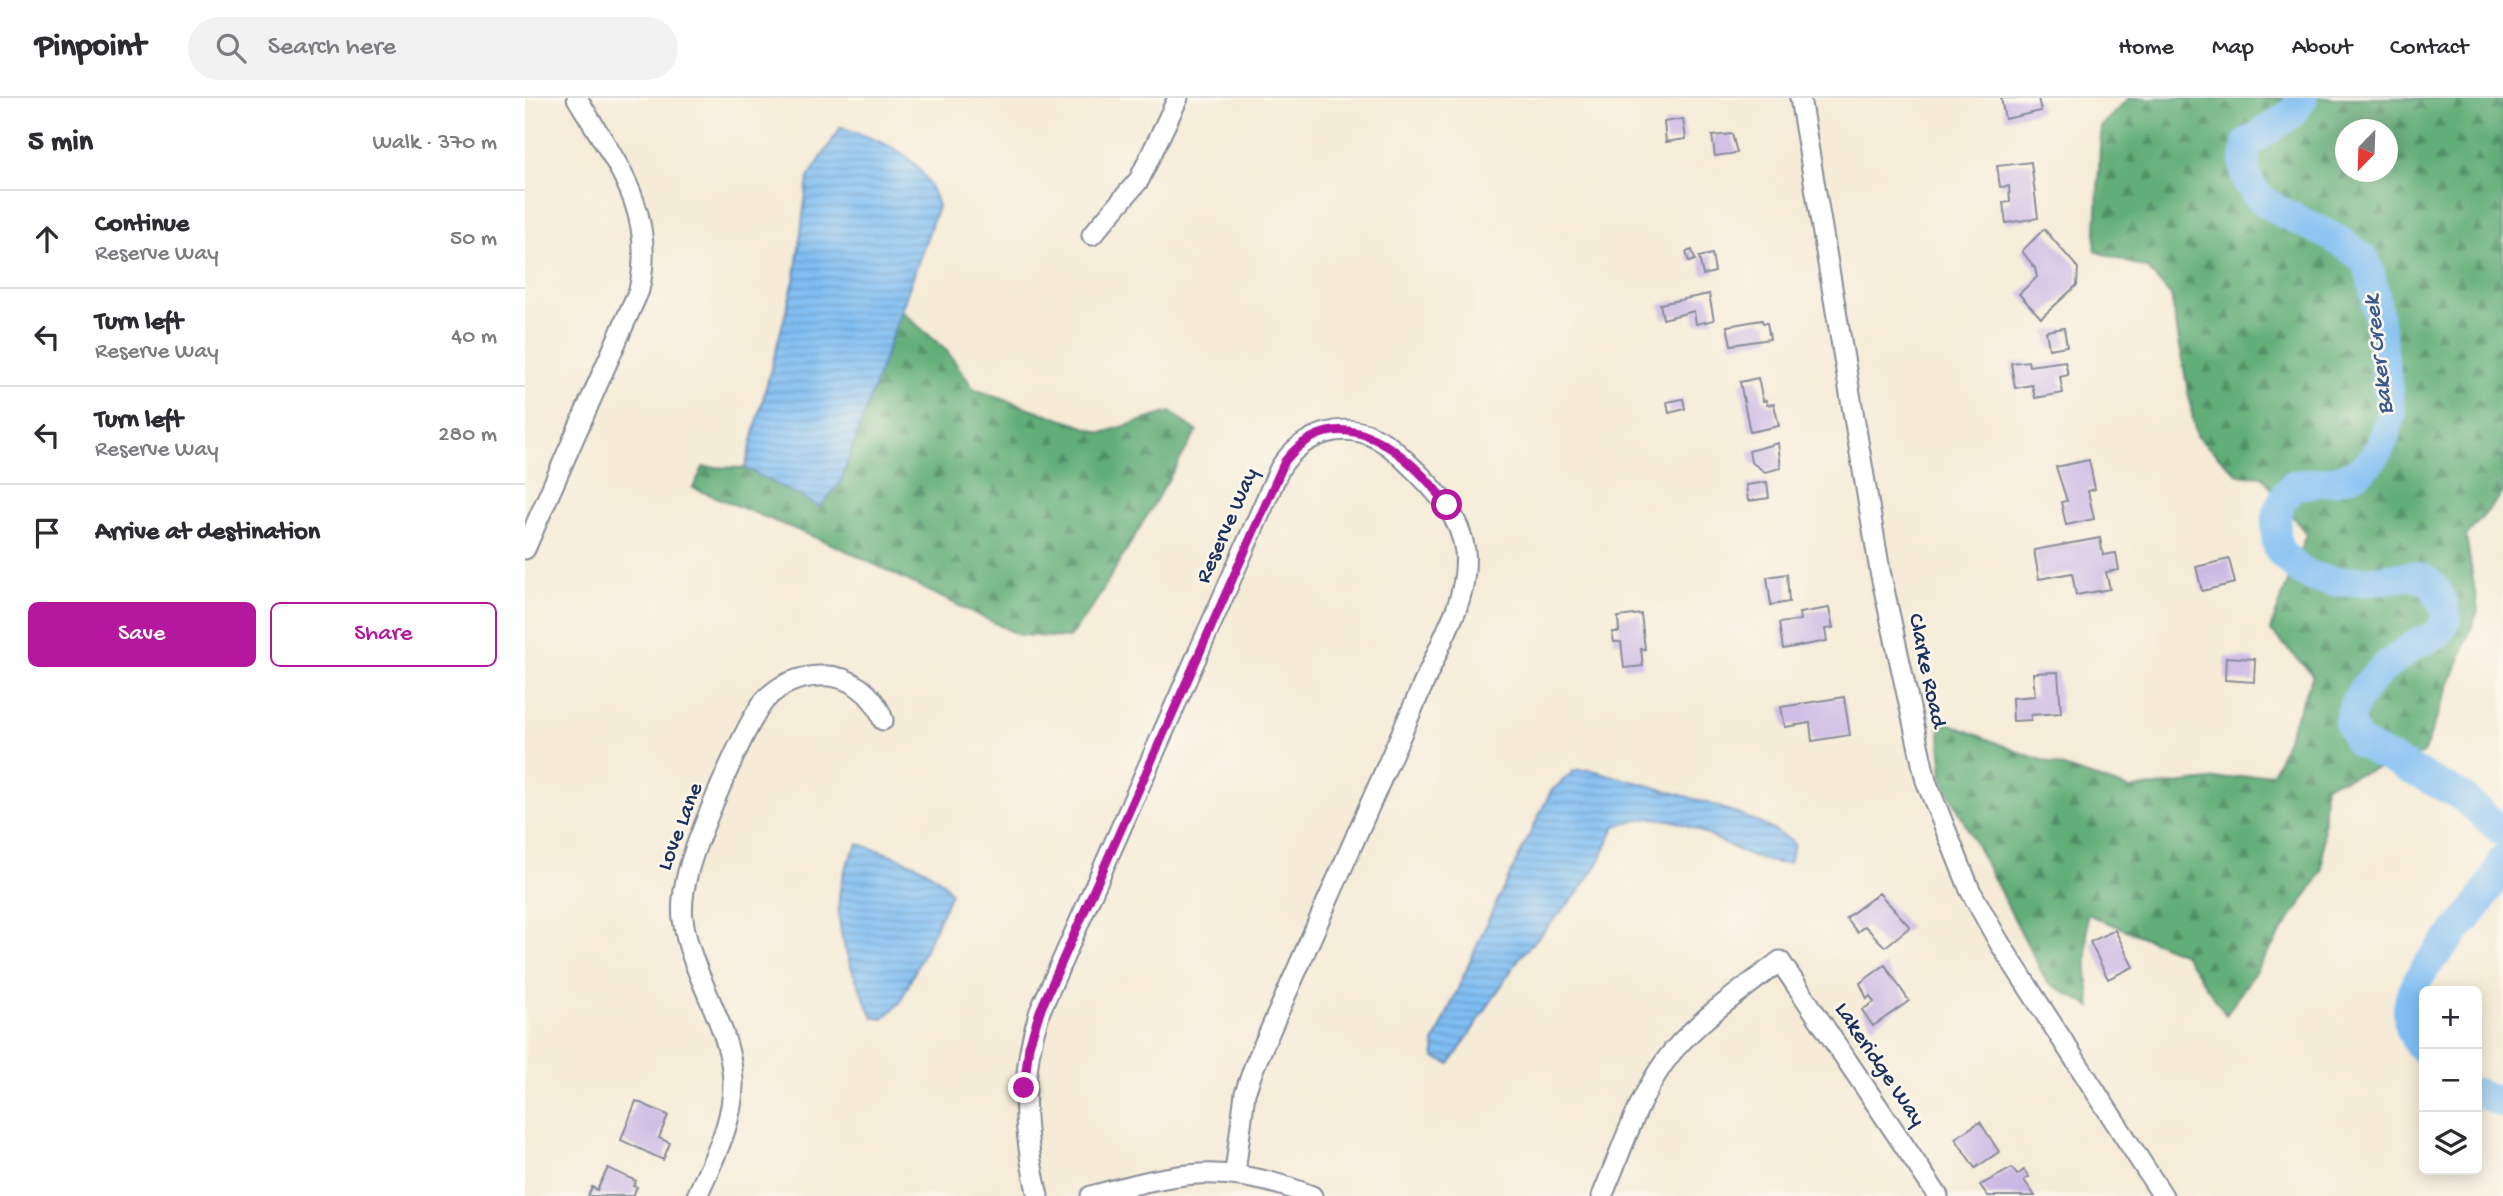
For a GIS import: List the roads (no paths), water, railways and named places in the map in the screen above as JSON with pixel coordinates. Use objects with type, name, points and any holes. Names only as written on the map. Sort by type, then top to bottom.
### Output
[{"type":"street","points":[[525,548],[639,290],[644,269],[642,226],[635,199],[577,98]]},
{"type":"street","points":[[1092,235],[1139,180],[1178,98]]},
{"type":"street","name":"Clarke Road","points":[[1800,98],[1880,571],[1926,781],[1970,890],[1999,942],[2163,1196]]},
{"type":"street","name":"Reserve Way","points":[[1038,1196],[1025,1131],[1024,1088],[1029,1046],[1040,1011],[1280,468],[1291,453],[1311,439],[1334,431],[1355,431],[1384,442],[1440,495],[1454,516],[1462,540],[1465,577],[1456,610],[1249,1080],[1235,1173]]},
{"type":"street","name":"Love Lane","points":[[697,1196],[725,1131],[731,1112],[733,1083],[727,1046],[694,960],[683,919],[684,888],[694,852],[751,722],[767,698],[783,685],[813,676],[841,679],[869,694],[883,720]]},
{"type":"street","name":"Lakeridge Way","points":[[1602,1196],[1645,1096],[1672,1053],[1697,1028],[1780,961],[1938,1196]]},
{"type":"street","points":[[1091,1196],[1164,1177],[1207,1172],[1235,1173],[1266,1180],[1312,1196]]},
{"type":"water","points":[[841,127],[902,153],[923,173],[938,206],[840,483],[820,507],[745,468],[795,277],[808,178]]},
{"type":"water","points":[[1575,770],[1592,770],[1669,791],[1754,821],[1794,844],[1789,863],[1771,862],[1755,857],[1671,820],[1648,818],[1615,826],[1598,864],[1579,892],[1520,957],[1450,1064],[1435,1058],[1434,1043],[1491,914],[1551,791]]},
{"type":"water","points":[[858,844],[922,868],[943,883],[951,893],[900,1003],[883,1019],[873,1017],[854,974],[846,952],[838,910],[846,866]]},
{"type":"waterway","name":"Baker Creek","points":[[2303,98],[2291,114],[2247,144],[2246,177],[2256,194],[2267,203],[2338,240],[2365,261],[2377,308],[2391,413],[2378,451],[2359,471],[2331,481],[2293,485],[2277,512],[2278,546],[2300,570],[2324,580],[2350,582],[2415,577],[2428,582],[2437,591],[2447,619],[2437,635],[2417,643],[2381,670],[2364,688],[2353,707],[2349,722],[2358,742],[2461,796],[2503,832]]},
{"type":"waterway","name":"Baker Creek","points":[[2423,1049],[2412,1033],[2408,1015],[2410,997],[2417,980],[2477,905],[2503,859]]},
{"type":"waterway","name":"Baker Creek","points":[[2482,1095],[2503,1103]]}]
